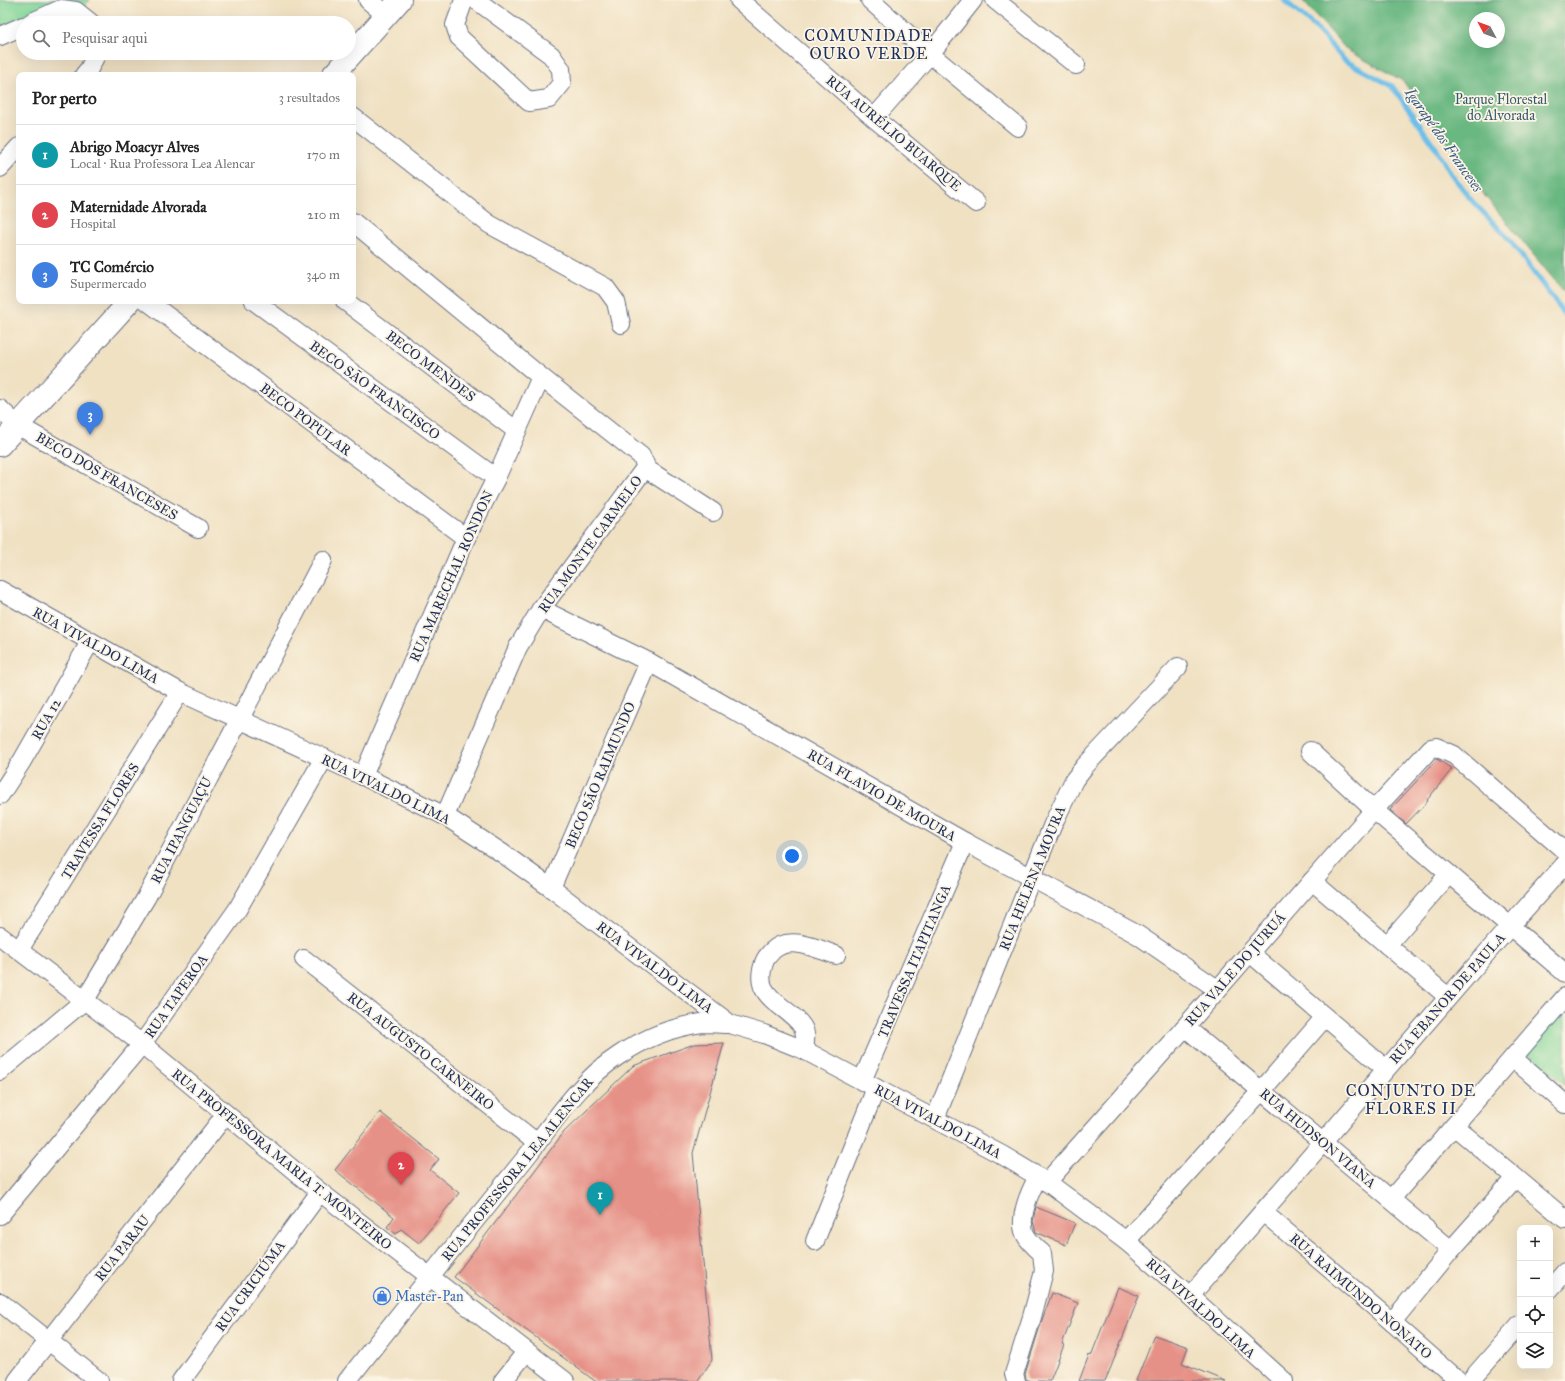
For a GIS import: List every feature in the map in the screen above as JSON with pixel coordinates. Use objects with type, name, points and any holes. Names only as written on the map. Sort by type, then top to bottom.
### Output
[{"type":"main road","points":[[356,50],[393,8]]},
{"type":"main road","points":[[337,72],[347,60]]},
{"type":"main road","points":[[1,442],[127,304]]},
{"type":"street","points":[[368,0],[393,8]]},
{"type":"street","points":[[464,0],[455,25],[459,37],[529,102],[549,99],[562,83],[561,69],[551,55],[476,0]]},
{"type":"street","name":"RUA AURÉLIO BUARQUE","points":[[739,0],[874,118],[976,203]]},
{"type":"street","points":[[870,0],[930,54],[1018,127]]},
{"type":"street","points":[[874,118],[930,54],[973,0]]},
{"type":"street","points":[[995,0],[1076,65]]},
{"type":"street","points":[[46,16],[61,9],[76,12],[81,16]]},
{"type":"street","points":[[0,36],[16,29]]},
{"type":"street","points":[[86,72],[93,60]]},
{"type":"street","points":[[356,119],[490,224],[604,287],[616,302],[621,324]]},
{"type":"street","points":[[0,168],[16,150]]},
{"type":"street","name":"RUA MONTE CARMELO","points":[[356,224],[542,378],[641,456],[645,464],[645,468],[542,609],[518,647],[445,816]]},
{"type":"street","name":"BECO POPULAR","points":[[151,304],[466,538]]},
{"type":"street","name":"BECO SÃO FRANCISCO","points":[[258,304],[496,478]]},
{"type":"street","name":"BECO MENDES","points":[[349,304],[517,431]]},
{"type":"street","name":"RUA MARECHAL RONDON","points":[[364,776],[466,538],[496,478],[542,378]]},
{"type":"street","name":"BECO DOS FRANCESES","points":[[0,409],[17,425],[198,528]]},
{"type":"street","points":[[645,468],[713,512]]},
{"type":"street","name":"RUA IPANGUAÇU","points":[[0,1071],[85,1000],[146,898],[323,560]]},
{"type":"street","name":"RUA VIVALDO LIMA","points":[[3,597],[90,642],[180,692],[364,776],[445,816],[502,853],[551,888],[730,1024],[764,1034],[804,1050],[1002,1155],[1042,1180],[1126,1242],[1190,1296],[1284,1381]]},
{"type":"street","name":"RUA FLAVIO DE MOURA","points":[[542,609],[649,662],[965,842],[1138,935],[1217,989]]},
{"type":"street","name":"RUA 12","points":[[0,795],[22,761],[90,642]]},
{"type":"street","name":"BECO SÃO RAIMUNDO","points":[[551,888],[649,662]]},
{"type":"street","name":"RUA HELENA MOURA","points":[[935,1120],[1031,877],[1065,797],[1074,780],[1085,766],[1178,667]]},
{"type":"street","name":"TRAVESSA FLORES","points":[[19,950],[180,692]]},
{"type":"street","name":"RUA VALE DO JURUÁ","points":[[1016,1381],[1014,1374],[1032,1317],[1044,1271],[1042,1253],[1032,1244],[1025,1233],[1024,1219],[1028,1195],[1185,1027],[1374,810],[1431,748],[1436,747],[1454,755],[1565,851]]},
{"type":"street","points":[[1310,751],[1374,810],[1565,973]]},
{"type":"street","name":"RUA TAPEROA","points":[[0,1215],[142,1044],[237,910],[324,758]]},
{"type":"street","name":"TRAVESSA ITAPITANGA","points":[[816,1241],[869,1084],[965,842]]},
{"type":"street","name":"RUA EBANOR DE PAULA","points":[[1190,1296],[1565,864]]},
{"type":"street","points":[[1387,945],[1449,874]]},
{"type":"street","points":[[1312,881],[1448,997]]},
{"type":"street","name":"RUA PROFESSORA MARIA T. MONTEIRO","points":[[0,936],[142,1044],[320,1192],[565,1381]]},
{"type":"street","points":[[804,1050],[806,1036],[803,1026],[771,997],[763,987],[761,974],[765,958],[776,948],[787,943],[804,944],[836,955]]},
{"type":"street","points":[[1250,953],[1386,1070]]},
{"type":"street","name":"RUA AUGUSTO CARNEIRO","points":[[304,959],[537,1143]]},
{"type":"street","points":[[1390,1199],[1565,997]]},
{"type":"street","points":[[1126,1242],[1325,1017]]},
{"type":"street","name":"RUA PROFESSORA LEA ALENCAR","points":[[347,1381],[563,1109],[590,1079],[617,1056],[646,1039],[678,1028],[703,1023],[730,1024]]},
{"type":"street","name":"RUA HUDSON VIANA","points":[[1185,1027],[1451,1250]]},
{"type":"street","points":[[1513,1058],[1565,1104]]},
{"type":"street","name":"RUA PARAU","points":[[17,1381],[226,1114]]},
{"type":"street","points":[[1454,1126],[1565,1219]]},
{"type":"street","points":[[1392,1322],[1451,1250],[1515,1178]]},
{"type":"street","name":"RUA CRICIÚMA","points":[[181,1381],[320,1192]]},
{"type":"street","name":"RUA RAIMUNDO NONATO","points":[[1264,1212],[1459,1381]]},
{"type":"street","points":[[1553,1286],[1565,1272]]},
{"type":"street","points":[[0,1302],[99,1381]]},
{"type":"street","points":[[1470,1381],[1517,1327]]},
{"type":"street","points":[[503,1381],[526,1352]]},
{"type":"green space","points":[[0,0],[89,0],[77,16],[44,16],[40,14],[36,16],[16,16],[16,25],[0,33]]},
{"type":"green space","name":"Parque Florestal do Alvorada","points":[[1302,0],[1565,0],[1565,293],[1485,196],[1403,81],[1347,50]]},
{"type":"green space","points":[[1565,1004],[1565,1084],[1524,1051]]},
{"type":"building","points":[[1437,759],[1452,769],[1427,800],[1428,801],[1406,824],[1390,810]]},
{"type":"building","points":[[724,1043],[693,1153],[712,1360],[698,1381],[595,1381],[454,1277],[564,1132],[633,1066],[694,1044]]},
{"type":"building","points":[[380,1112],[439,1159],[430,1170],[459,1193],[419,1243],[401,1229],[396,1234],[387,1227],[394,1217],[335,1170]]},
{"type":"building","points":[[1036,1207],[1075,1223],[1066,1245],[1036,1232],[1033,1221]]},
{"type":"building","points":[[1118,1287],[1139,1296],[1111,1367],[1105,1381],[1079,1381],[1089,1355],[1091,1356]]},
{"type":"building","points":[[1052,1293],[1078,1303],[1062,1344],[1064,1345],[1050,1381],[1031,1381],[1026,1379],[1025,1374]]},
{"type":"building","points":[[1154,1335],[1188,1347],[1182,1363],[1226,1381],[1136,1381]]},
{"type":"waterway","name":"Igarapé dos Franceses","points":[[1284,0],[1315,27],[1344,60],[1392,86],[1436,148],[1451,174],[1473,202],[1509,239],[1565,315]]},
{"type":"place","name":"TC Comércio","points":[[90,435]]},
{"type":"place","name":"Maternidade Alvorada","points":[[401,1185]]},
{"type":"place","name":"Abrigo Moacyr Alves","points":[[600,1215]]},
{"type":"place","name":"Master-Pan","points":[[382,1296]]},
{"type":"district","name":"COMUNIDADE OURO VERDE","points":[[869,44]]},
{"type":"district","name":"CONJUNTO DE FLORES II","points":[[1411,1099]]}]
